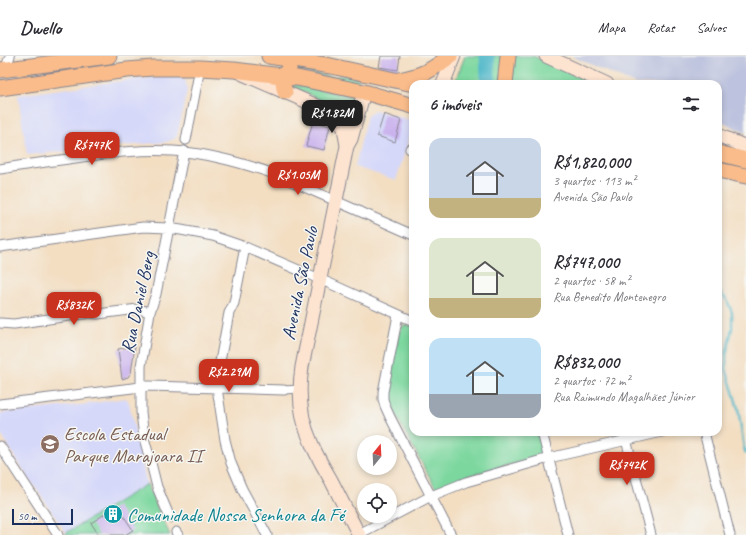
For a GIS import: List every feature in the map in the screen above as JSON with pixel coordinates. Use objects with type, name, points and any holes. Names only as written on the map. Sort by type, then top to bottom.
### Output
[{"type":"highway","points":[[5,65],[109,56]]},
{"type":"highway","points":[[269,56],[331,66],[409,83]]},
{"type":"highway","points":[[397,80],[423,74],[450,56]]},
{"type":"highway","points":[[505,80],[508,56]]},
{"type":"highway","points":[[285,92],[282,81],[287,70],[290,68],[296,67],[316,70],[331,66]]},
{"type":"highway","points":[[0,88],[126,70],[153,68],[200,68],[234,70],[284,76],[364,92],[409,105]]},
{"type":"highway","points":[[360,72],[364,82],[364,92]]},
{"type":"highway","points":[[722,154],[746,160]]},
{"type":"highway","points":[[722,171],[746,176]]},
{"type":"main road","points":[[445,80],[454,56]]},
{"type":"main road","points":[[546,56],[598,80]]},
{"type":"main road","points":[[234,70],[336,114],[347,114],[359,111]]},
{"type":"main road","name":"Avenida São Paulo","points":[[359,535],[310,442],[301,411],[300,389],[302,367],[347,146],[351,139],[364,92]]},
{"type":"main road","name":"Avenida São Paulo","points":[[336,114],[344,128],[347,146]]},
{"type":"main road","points":[[722,137],[746,147]]},
{"type":"street","name":"Rua Daniel Berg","points":[[170,518],[157,486],[144,438],[141,366],[150,312],[156,294],[200,68]]},
{"type":"street","points":[[0,169],[117,152],[150,150],[184,152],[216,157],[277,175],[409,233]]},
{"type":"street","points":[[0,247],[143,227],[168,228],[213,236],[245,247],[409,319]]},
{"type":"street","points":[[245,247],[234,303],[229,313],[219,367],[218,388],[225,440],[231,463],[242,489],[267,535]]},
{"type":"street","points":[[0,323],[14,324],[90,313],[98,314],[138,309],[150,312]]},
{"type":"street","points":[[398,315],[384,386],[383,399],[390,417],[451,535]]},
{"type":"street","points":[[0,404],[149,386],[284,390],[300,389]]},
{"type":"street","points":[[543,436],[568,535]]},
{"type":"street","points":[[359,535],[431,496],[466,482],[625,436],[651,535]]},
{"type":"street","points":[[705,436],[730,535]]},
{"type":"street","points":[[0,446],[58,535]]},
{"type":"shaded area","points":[[571,56],[746,56],[746,133],[722,122],[722,80],[626,80]]},
{"type":"shaded area","points":[[176,76],[183,78],[186,82],[187,90],[177,136],[174,139],[166,142],[27,155],[18,95],[128,80]]},
{"type":"shaded area","points":[[375,110],[409,120],[409,139],[396,180],[355,167],[367,115]]},
{"type":"shaded area","points":[[126,398],[129,402],[147,484],[66,533],[0,433],[0,413],[87,404]]},
{"type":"green space","points":[[465,56],[533,56],[584,80],[456,80]]},
{"type":"green space","points":[[296,70],[333,77],[344,75],[358,79],[359,81],[356,84]]},
{"type":"green space","points":[[292,84],[356,97],[350,109],[340,110],[294,87]]},
{"type":"green space","points":[[405,325],[409,326],[409,436],[538,436],[543,456],[464,477],[436,489],[391,404],[389,385],[399,332]]},
{"type":"green space","points":[[147,484],[170,535],[67,535],[66,533]]},
{"type":"building","points":[[381,56],[400,56],[398,70],[379,67]]},
{"type":"building","points":[[384,114],[401,120],[395,142],[377,136]]},
{"type":"building","points":[[313,121],[330,126],[324,150],[306,146]]},
{"type":"building","points":[[135,346],[131,373],[128,377],[122,379],[118,349]]},
{"type":"building","name":"Comunidade Nossa Senhora da Fé","points":[[117,506],[133,530],[125,535],[99,535],[91,523]]},
{"type":"waterway","points":[[487,56],[489,80]]},
{"type":"waterway","points":[[722,295],[727,300],[732,313],[732,328],[726,355],[726,369],[738,408],[746,453]]},
{"type":"place","name":"Escola Estadual Parque Marajoara II","points":[[50,444]]},
{"type":"place","name":"Comunidade Nossa Senhora da Fé","points":[[113,514]]}]
